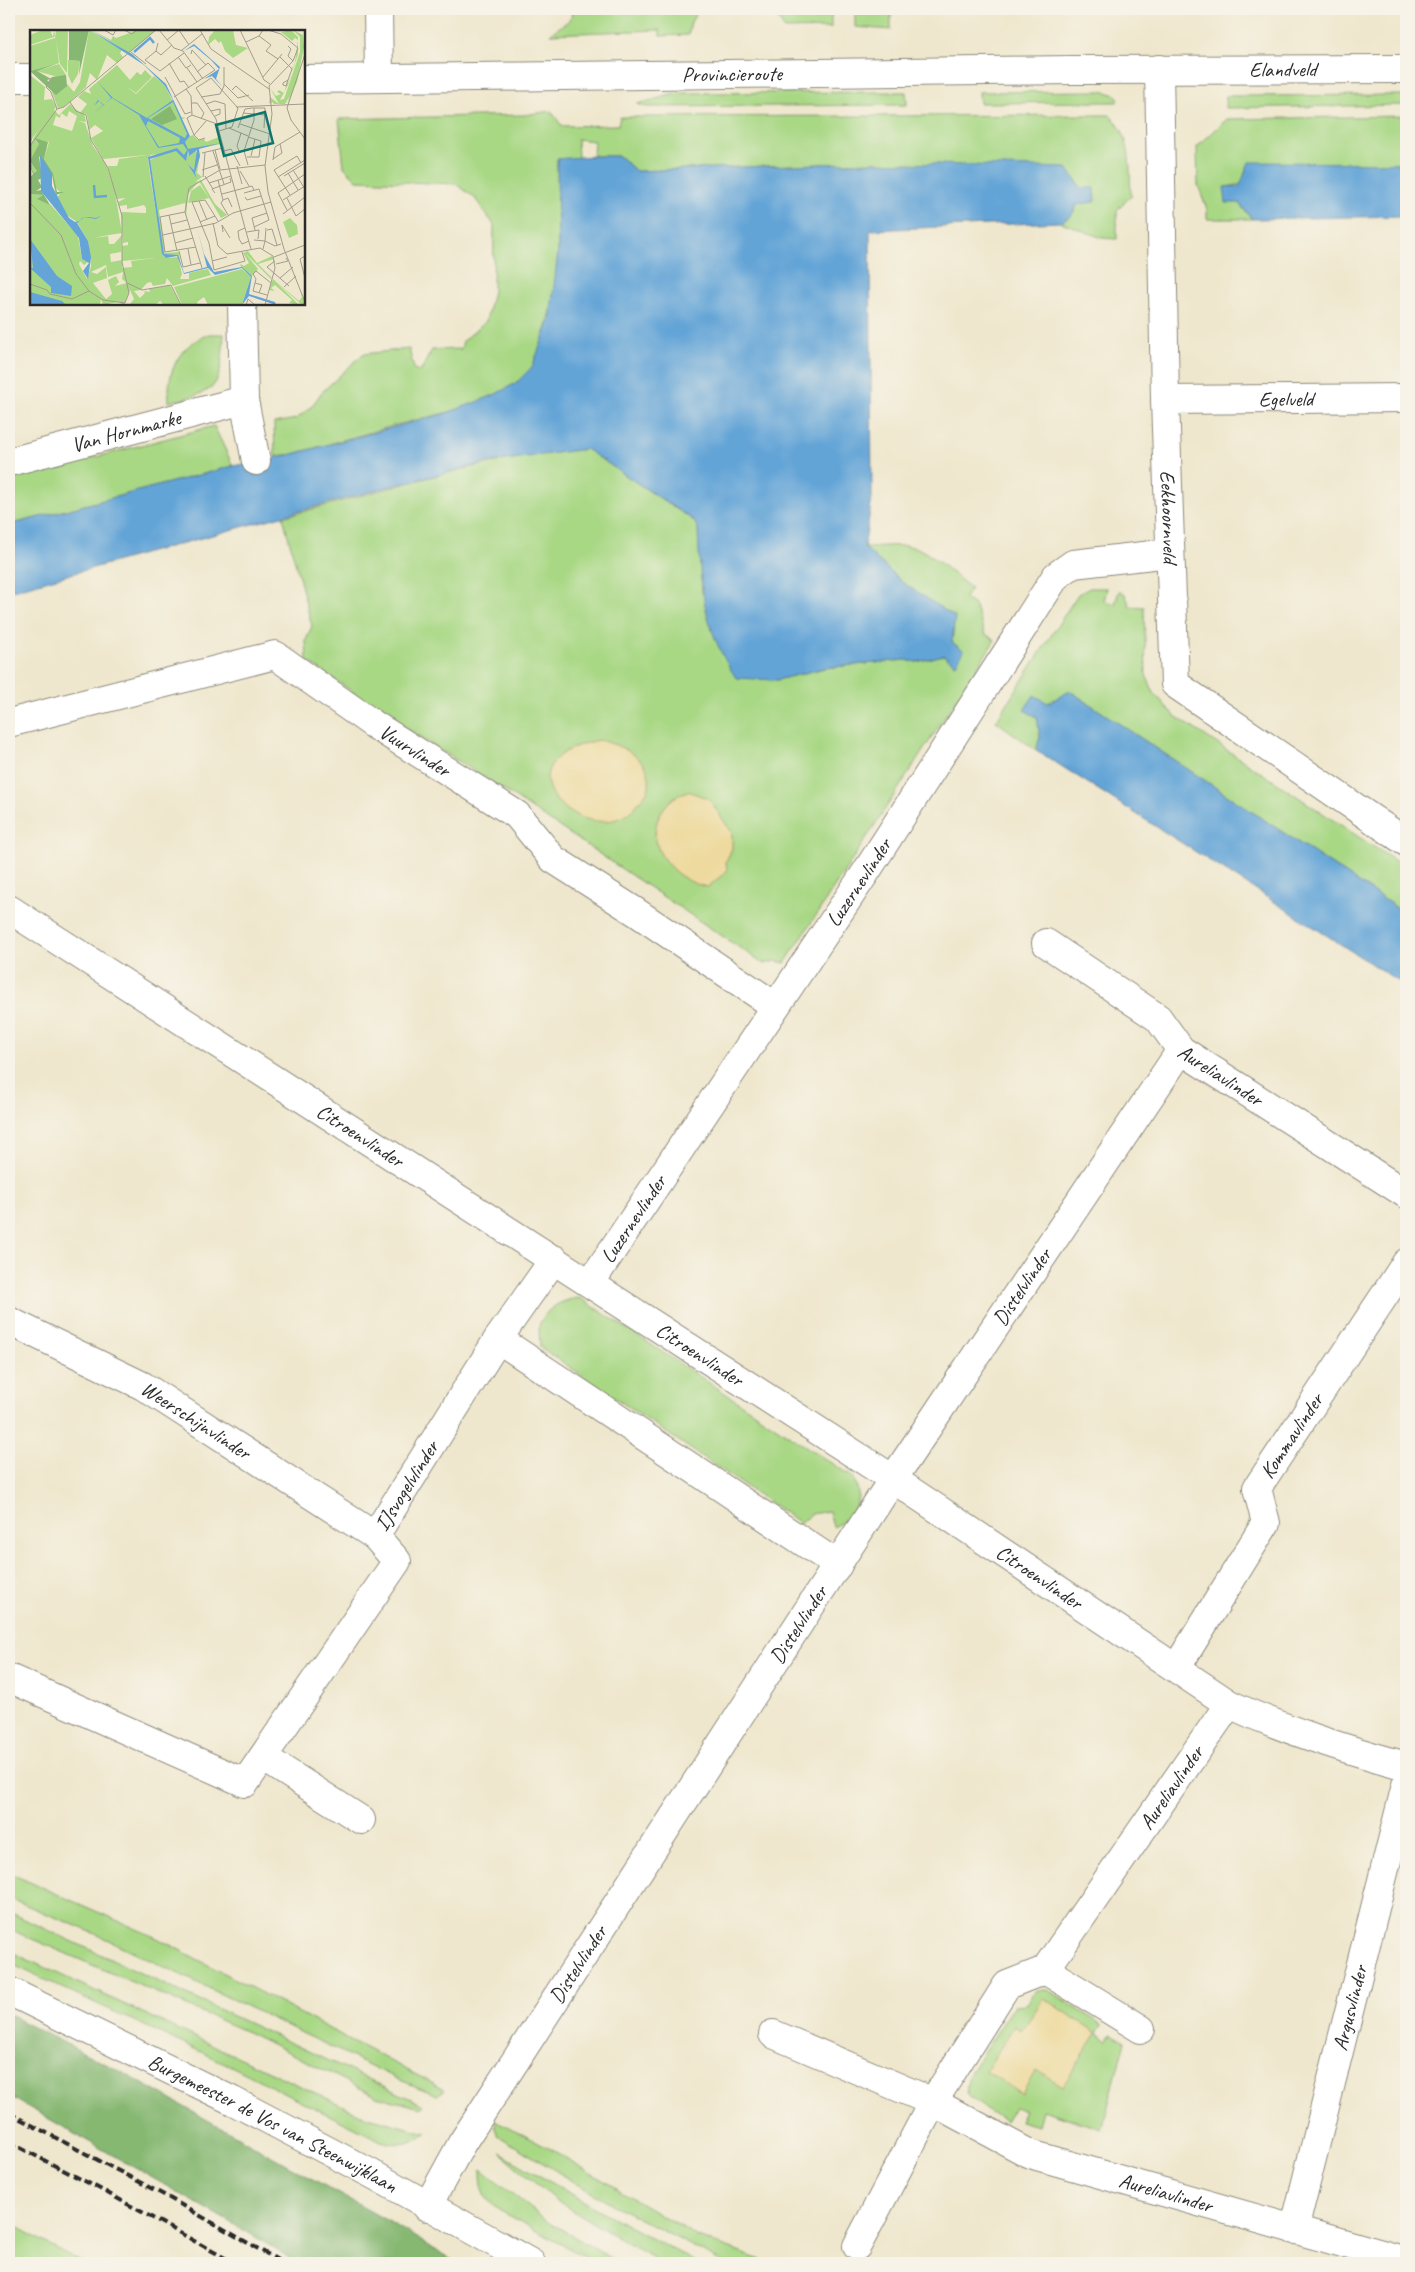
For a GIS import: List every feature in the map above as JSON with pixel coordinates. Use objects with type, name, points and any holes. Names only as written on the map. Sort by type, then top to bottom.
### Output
[{"type":"street","points":[[378,9],[379,78]]},
{"type":"street","name":"Provincieroute","points":[[305,79],[1159,69]]},
{"type":"street","name":"Elandveld","points":[[1159,69],[1406,69]]},
{"type":"street","name":"Eekhoornveld","points":[[1159,69],[1165,400],[1175,684],[1406,842]]},
{"type":"street","points":[[9,78],[30,78]]},
{"type":"street","points":[[242,305],[244,400],[256,461]]},
{"type":"street","name":"Egelveld","points":[[1165,400],[1406,398]]},
{"type":"street","name":"Van Hornmarke","points":[[9,462],[244,400]]},
{"type":"street","name":"Luzernevlinder","points":[[591,1282],[866,872],[1056,576],[1074,564],[1170,553]]},
{"type":"street","name":"Vuurvlinder","points":[[9,723],[274,655],[373,724],[517,815],[553,859],[636,912],[775,1006]]},
{"type":"street","name":"Citroenvlinder","points":[[9,909],[591,1282],[893,1479],[1177,1667],[1229,1704],[1320,1742],[1406,1766]]},
{"type":"street","name":"Aureliavlinder","points":[[1046,942],[1158,1018],[1181,1050],[1406,1194]]},
{"type":"street","name":"Distelvlinder","points":[[427,2206],[462,2143],[893,1479],[1181,1050]]},
{"type":"street","name":"IJsvogelvlinder","points":[[9,1678],[245,1783],[397,1561],[375,1536],[498,1338],[554,1259]]},
{"type":"street","name":"Kommavlinder","points":[[1177,1667],[1266,1523],[1257,1488],[1406,1263]]},
{"type":"street","name":"Weerschijnvlinder","points":[[9,1320],[142,1386],[375,1536]]},
{"type":"street","points":[[498,1338],[838,1565]]},
{"type":"street","name":"Aureliavlinder","points":[[1045,1970],[1229,1704]]},
{"type":"street","points":[[264,1757],[361,1820]]},
{"type":"street","name":"Argusvlinder","points":[[1294,2230],[1406,1785]]},
{"type":"street","points":[[857,2246],[933,2102],[1006,1985],[1045,1970],[1141,2028]]},
{"type":"street","name":"Burgemeester de Vos van Steenwijklaan","points":[[9,1991],[233,2101],[372,2174],[531,2263]]},
{"type":"street","name":"Aureliavlinder","points":[[773,2034],[933,2102],[1030,2154],[1406,2261]]},
{"type":"green space","points":[[572,9],[699,9],[691,22],[688,35],[660,36],[660,30],[550,34],[571,19]]},
{"type":"green space","points":[[773,9],[831,9],[831,28],[784,29]]},
{"type":"green space","points":[[855,9],[891,9],[891,30],[855,27]]},
{"type":"green space","points":[[1102,91],[1116,95],[1119,99],[1117,102],[980,103],[979,92]]},
{"type":"green space","points":[[906,92],[907,105],[647,107],[637,104],[679,93]]},
{"type":"green space","points":[[1406,95],[1406,105],[1225,108],[1226,96]]},
{"type":"green space","points":[[551,111],[562,126],[618,125],[620,117],[1110,115],[1123,133],[1126,143],[1130,163],[1131,196],[1117,210],[1117,239],[1102,238],[1061,222],[1071,216],[1078,204],[1095,202],[1081,188],[1075,178],[873,162],[636,171],[619,156],[593,156],[594,141],[577,139],[578,158],[557,159],[558,253],[556,276],[548,322],[536,360],[531,368],[504,391],[468,406],[293,454],[275,456],[274,423],[296,419],[311,407],[322,392],[363,354],[409,349],[414,369],[420,372],[432,350],[461,349],[463,341],[486,321],[493,291],[494,225],[474,197],[456,184],[357,180],[344,167],[339,119],[524,115]]},
{"type":"green space","points":[[1406,116],[1406,163],[1358,164],[1225,187],[1252,219],[1207,219],[1207,209],[1198,185],[1197,147],[1227,119]]},
{"type":"green space","points":[[209,334],[224,334],[221,366],[216,381],[212,387],[202,393],[169,402],[170,380],[177,361],[189,345]]},
{"type":"green space","points":[[214,426],[233,466],[9,525],[9,480]]},
{"type":"green space","points":[[586,449],[693,520],[698,528],[702,593],[777,680],[824,668],[905,660],[917,662],[943,655],[956,664],[952,642],[902,582],[863,547],[914,547],[943,565],[971,588],[965,598],[975,606],[985,634],[995,640],[785,963],[776,961],[764,964],[307,661],[306,640],[312,626],[283,517],[395,486],[470,468],[547,453]]},
{"type":"green space","points":[[1090,588],[1107,588],[1104,601],[1115,604],[1119,591],[1125,594],[1130,606],[1144,607],[1146,675],[1154,693],[1175,716],[1406,868],[1406,914],[1070,691],[1048,703],[1024,710],[1037,717],[1040,737],[1036,750],[996,721],[1078,594]]},
{"type":"green space","points":[[580,1298],[851,1476],[858,1491],[856,1505],[852,1512],[841,1523],[833,1527],[829,1511],[811,1514],[800,1523],[540,1347],[539,1325],[547,1312],[562,1302]]},
{"type":"green space","points":[[9,1873],[157,1938],[445,2090],[437,2095],[400,2080],[98,1935],[9,1898]]},
{"type":"green space","points":[[9,1912],[424,2105],[421,2108],[376,2096],[252,2034],[9,1929]]},
{"type":"green space","points":[[9,1951],[365,2116],[426,2133],[415,2140],[404,2143],[393,2144],[381,2141],[229,2065],[9,1963]]},
{"type":"green space","points":[[1036,1990],[1048,1990],[1102,2025],[1097,2033],[1108,2040],[1111,2034],[1125,2041],[1102,2129],[1042,2110],[1038,2126],[1020,2121],[1025,2110],[1015,2107],[1006,2122],[978,2103],[967,2091],[971,2071],[1015,2005],[1027,2004]]},
{"type":"green space","points":[[9,2015],[120,2071],[400,2228],[457,2263],[297,2263],[254,2236],[9,2096]]},
{"type":"green space","points":[[495,2120],[549,2148],[698,2237],[768,2263],[724,2263],[604,2200],[497,2135]]},
{"type":"green space","points":[[500,2153],[606,2214],[698,2263],[664,2263],[642,2252],[555,2200]]},
{"type":"green space","points":[[481,2169],[544,2219],[619,2263],[596,2263],[499,2210],[489,2202],[484,2193]]},
{"type":"green space","points":[[9,2223],[83,2263],[9,2263]]},
{"type":"sand","points":[[598,740],[615,745],[633,754],[646,768],[649,776],[647,792],[639,802],[620,818],[598,821],[577,815],[559,803],[548,786],[549,769],[564,752]]},
{"type":"sand","points":[[688,791],[709,799],[732,833],[732,848],[726,862],[727,871],[708,887],[693,883],[680,875],[661,854],[656,841],[656,827],[661,813],[673,799]]},
{"type":"sand","points":[[1044,1998],[1097,2033],[1063,2086],[1036,2070],[1022,2094],[986,2071],[1014,2026],[1022,2030]]},
{"type":"water","points":[[619,156],[636,171],[873,162],[1067,168],[1081,188],[1095,188],[1095,202],[1078,204],[1071,216],[1061,222],[870,230],[872,499],[864,547],[902,582],[955,617],[952,642],[964,651],[956,664],[943,655],[917,662],[905,660],[824,668],[777,680],[736,678],[716,642],[705,606],[700,569],[698,528],[693,520],[586,449],[490,462],[380,489],[9,591],[9,525],[233,466],[293,454],[450,412],[494,395],[516,383],[532,367],[550,320],[558,251],[557,159]]},
{"type":"water","points":[[1249,162],[1406,163],[1406,216],[1252,219],[1239,203],[1226,203],[1224,187],[1240,186]]},
{"type":"water","points":[[1070,691],[1406,914],[1406,986],[1036,750],[1040,737],[1037,717],[1024,710],[1034,695],[1048,703]]},
{"type":"railway","points":[[9,2113],[164,2195],[283,2263]]},
{"type":"railway","points":[[9,2142],[104,2191],[234,2263]]}]
